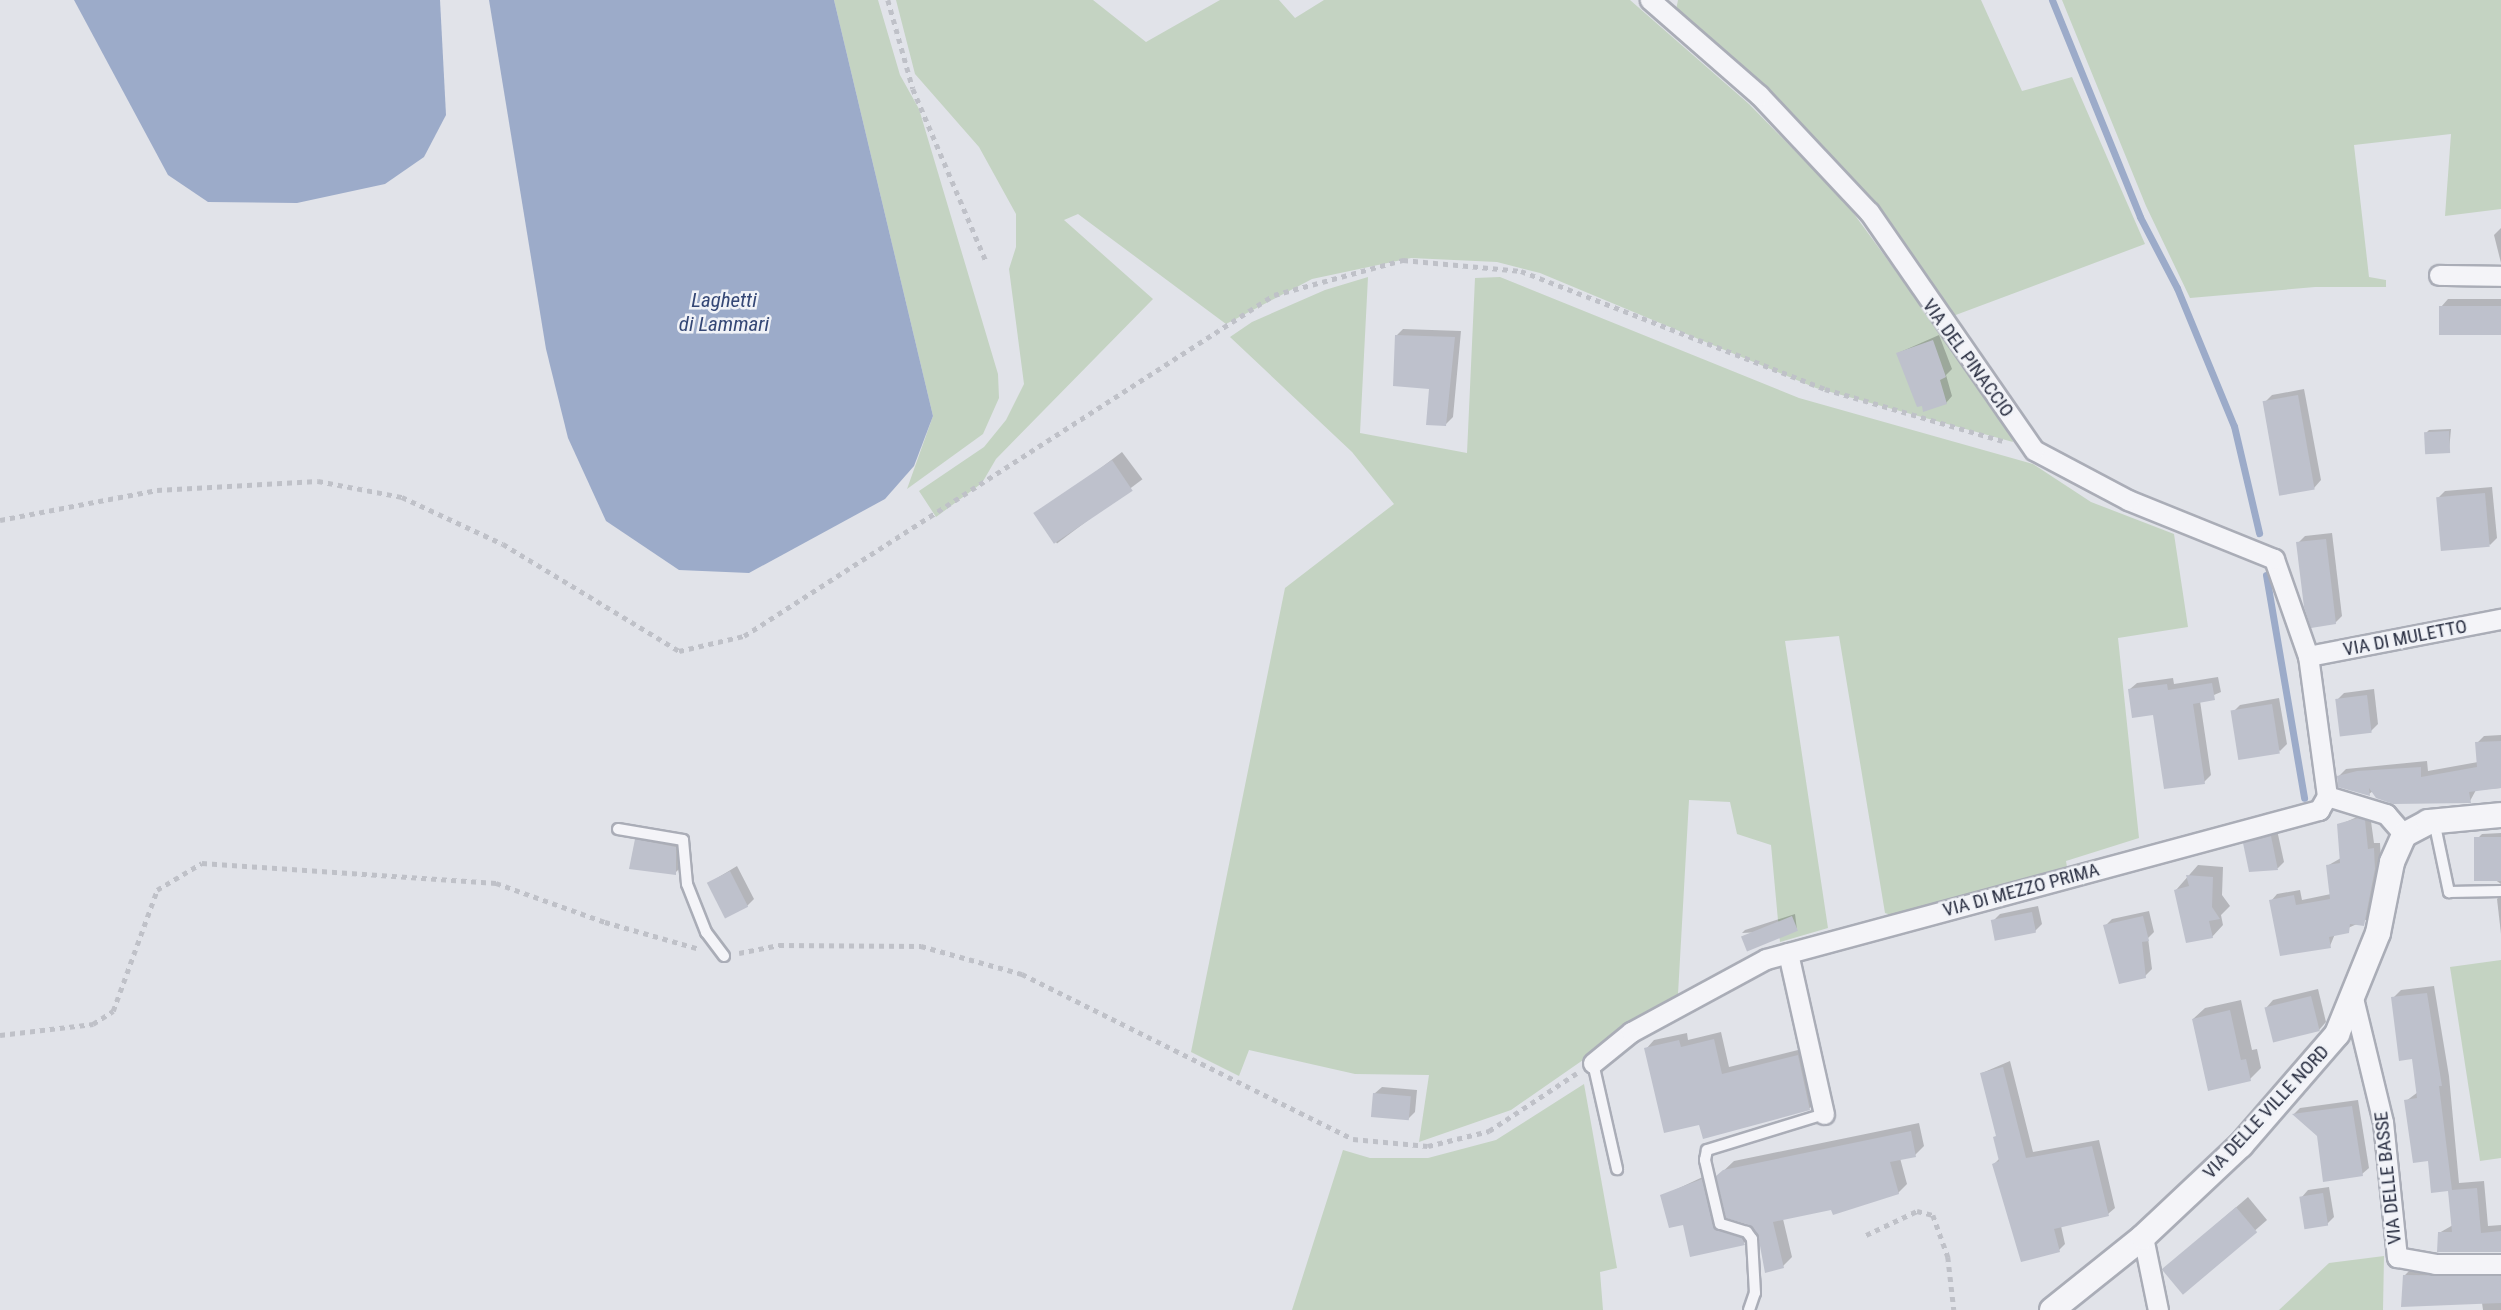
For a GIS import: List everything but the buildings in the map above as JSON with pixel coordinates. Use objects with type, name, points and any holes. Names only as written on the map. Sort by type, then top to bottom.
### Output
[{"type":"street","name":"VIA DEL PINACCIO","points":[[1653,1],[1759,94],[1868,212],[2034,450],[2128,500],[2274,559],[2308,656]]},
{"type":"street","points":[[2439,275],[2501,276]]},
{"type":"street","name":"VIA DI MULETTO","points":[[2308,656],[2501,619]]},
{"type":"street","points":[[2308,656],[2328,796],[2386,814],[2404,835],[2434,821],[2501,815]]},
{"type":"street","name":"VIA DI MEZZO PRIMA","points":[[1592,1063],[1631,1032],[1766,959],[2319,810],[2328,796]]},
{"type":"street","name":"VIA DELLE VILLE NORD","points":[[2052,1310],[2143,1237],[2254,1130],[2337,1034],[2378,933],[2392,862],[2404,835]]},
{"type":"street","points":[[1788,953],[1824,1114]]},
{"type":"street","name":"VIA DELLE BASSE","points":[[2353,998],[2383,1122],[2397,1257],[2435,1264],[2501,1264]]},
{"type":"street","points":[[2143,1237],[2158,1310]]},
{"type":"lane","points":[[2434,821],[2449,892],[2501,891]]},
{"type":"lane","points":[[618,829],[683,840],[687,884],[706,932],[724,956]]},
{"type":"lane","points":[[1592,1063],[1617,1169]]},
{"type":"lane","points":[[1749,1310],[1755,1293],[1752,1239],[1747,1232],[1720,1224],[1705,1160],[1707,1150],[1818,1119],[1824,1114]]},
{"type":"path","points":[[888,0],[913,89],[987,263]]},
{"type":"path","points":[[0,520],[157,489],[318,481],[390,495],[503,544],[679,651],[744,636],[1274,295],[1403,260],[1521,271],[1825,389],[2034,450]]},
{"type":"path","points":[[0,1035],[93,1024],[113,1012],[157,890],[202,863],[285,865],[496,883],[605,922],[724,956],[779,945],[921,946],[1022,974],[1353,1139],[1428,1146],[1489,1131],[1592,1063]]},
{"type":"path","points":[[1866,1236],[1917,1211],[1933,1215],[1948,1257],[1954,1310]]},
{"type":"green space","points":[[834,0],[878,0],[900,75],[919,109],[998,374],[999,398],[983,434],[907,489],[933,416]]},
{"type":"green space","points":[[896,0],[1093,0],[1146,42],[1220,0],[1279,0],[1295,18],[1324,0],[1630,0],[1749,104],[1846,203],[2010,427],[2013,442],[1816,388],[1540,273],[1497,262],[1411,258],[1312,279],[1226,324],[1078,214],[1064,220],[1153,299],[996,459],[982,483],[936,517],[919,491],[984,447],[1006,420],[1024,384],[1009,269],[1016,247],[1016,214],[979,147],[915,74]]},
{"type":"green space","points":[[1678,0],[1981,0],[2022,91],[2072,77],[2145,244],[1945,319],[1898,246],[1684,21],[1676,10]]},
{"type":"green space","points":[[2062,0],[2501,0],[2501,209],[2445,216],[2451,134],[2354,145],[2369,277],[2386,280],[2386,287],[2315,287],[2190,298],[2146,206]]},
{"type":"green space","points":[[1368,277],[1360,433],[1467,453],[1475,278],[1500,277],[1799,398],[2033,464],[2091,502],[2174,534],[2188,627],[2118,638],[2139,838],[2066,861],[2068,873],[1897,917],[1885,913],[1839,636],[1785,641],[1828,928],[1780,942],[1771,845],[1737,834],[1730,802],[1689,800],[1678,994],[1511,1110],[1419,1142],[1429,1075],[1355,1074],[1249,1050],[1239,1076],[1191,1052],[1285,588],[1394,504],[1352,452],[1230,337],[1252,322],[1325,290]]},
{"type":"green space","points":[[2501,960],[2501,1158],[2480,1161],[2450,967]]},
{"type":"green space","points":[[1584,1084],[1617,1268],[1600,1272],[1603,1310],[1292,1310],[1343,1150],[1370,1158],[1428,1158],[1496,1140]]},
{"type":"green space","points":[[2384,1256],[2383,1310],[2279,1310],[2329,1263]]},
{"type":"water","points":[[74,0],[440,0],[446,115],[424,157],[385,184],[297,203],[208,202],[168,175]]},
{"type":"water","name":"Laghetti di Lammari","points":[[489,0],[834,0],[933,416],[914,466],[885,499],[749,573],[679,570],[606,521],[568,438],[546,349]]},
{"type":"waterway","points":[[2052,0],[2140,217],[2177,288],[2234,426],[2259,533]]},
{"type":"waterway","points":[[2266,575],[2304,798]]}]
